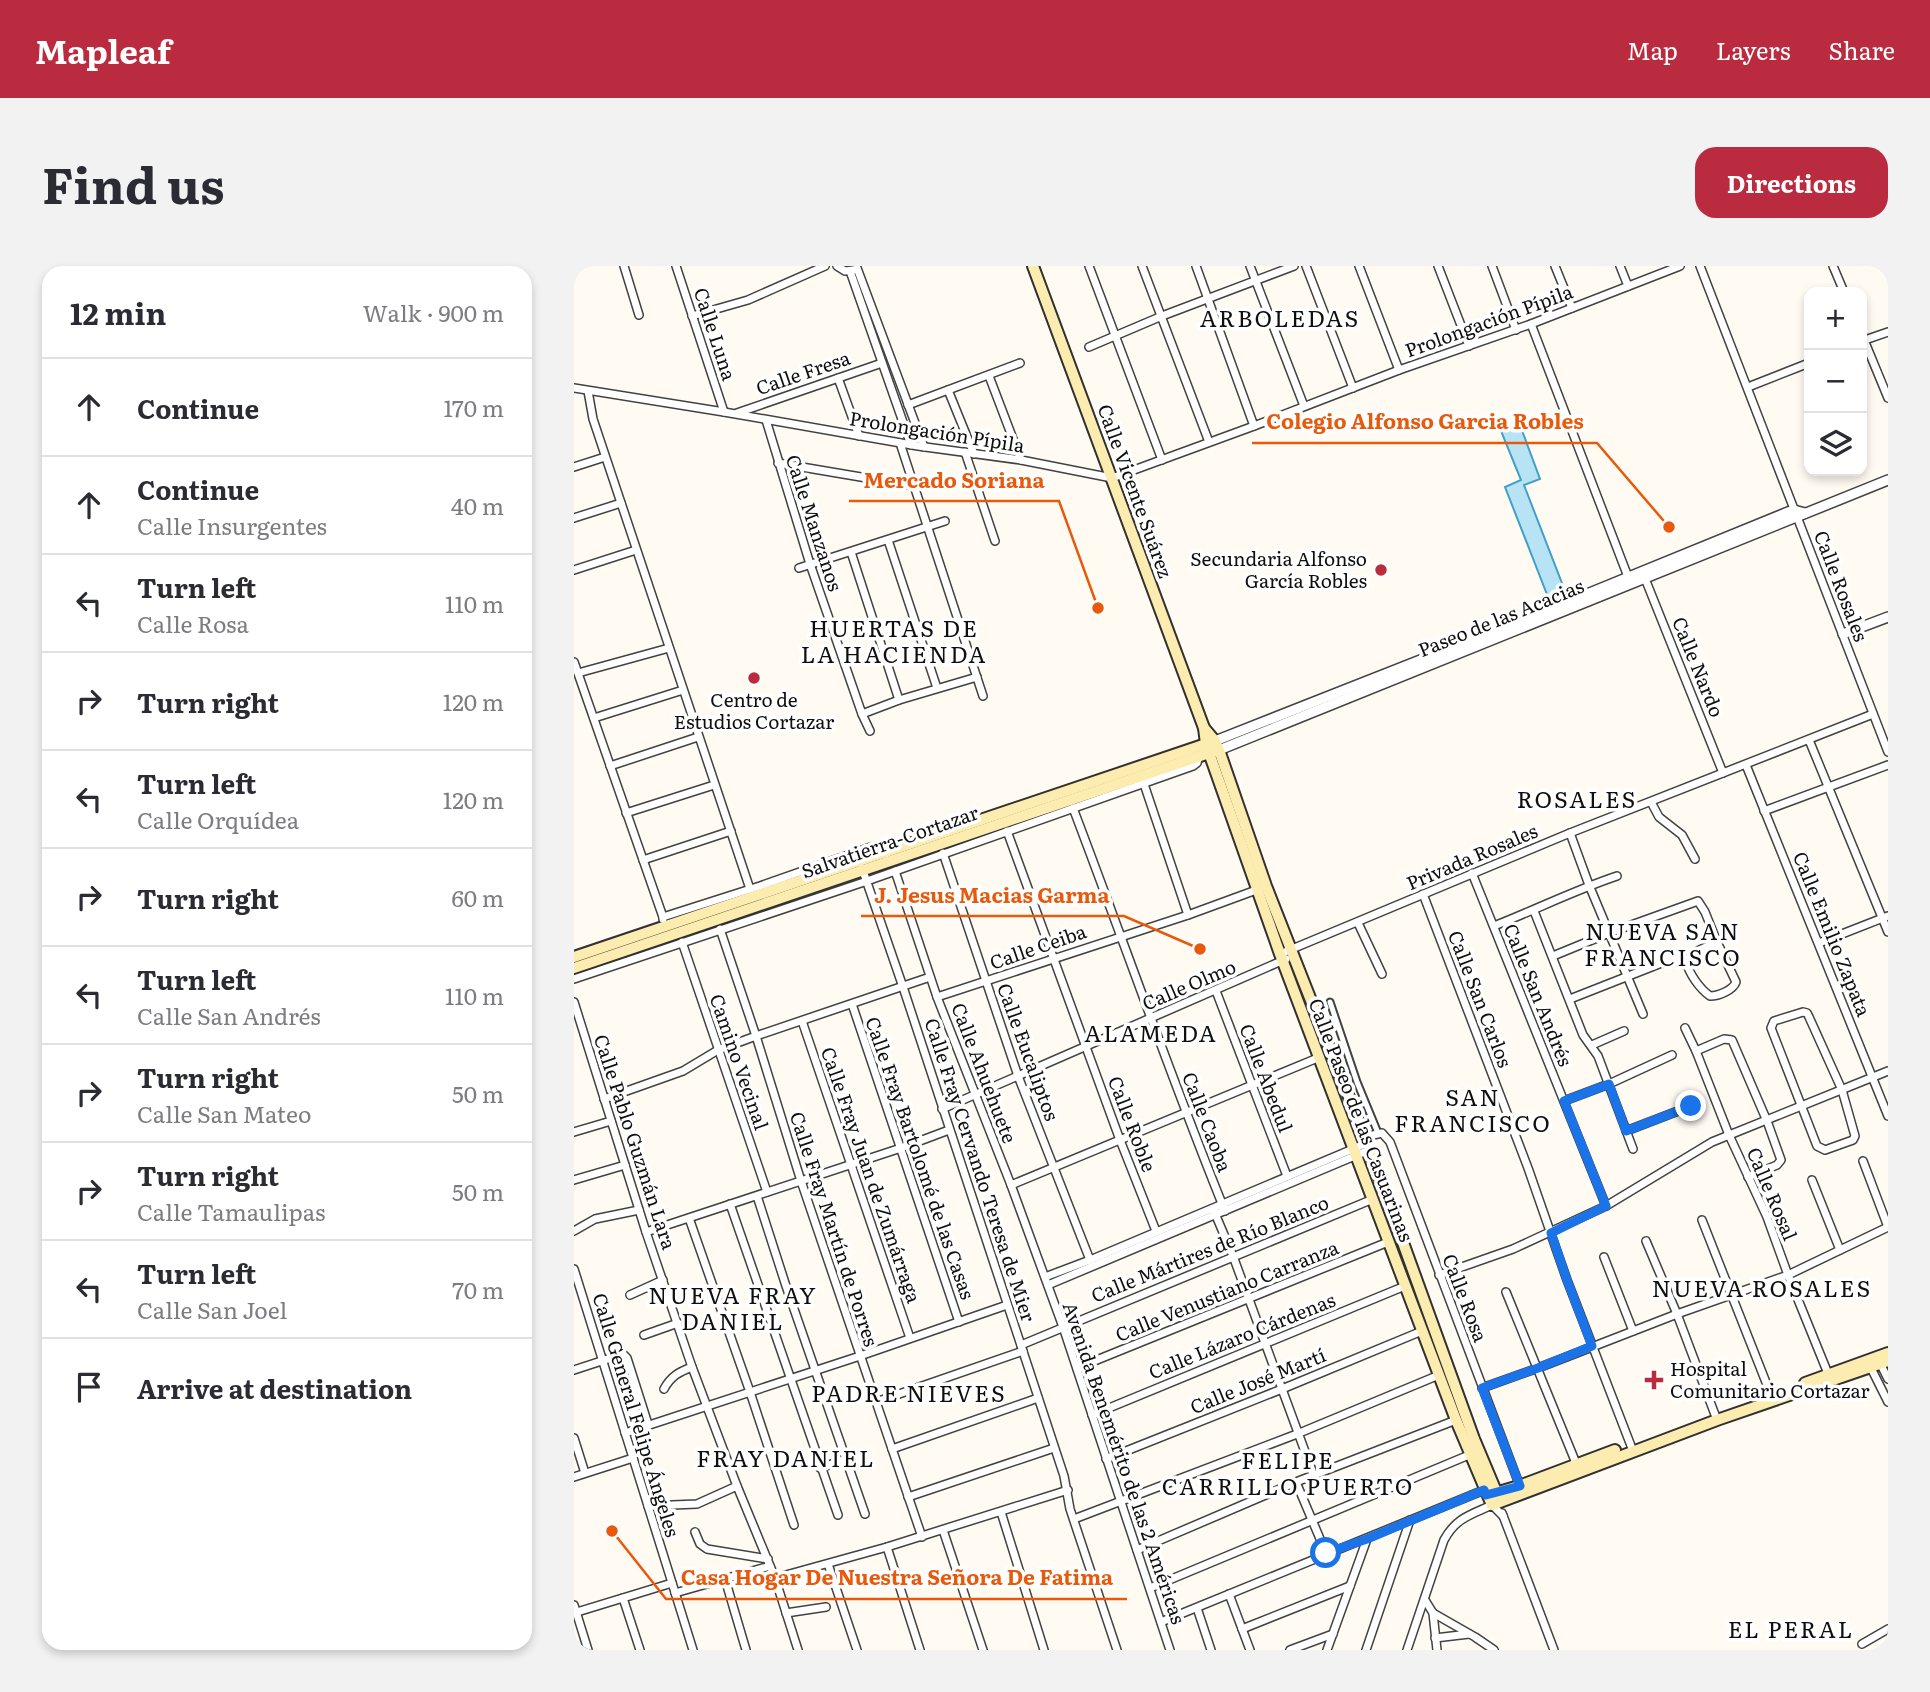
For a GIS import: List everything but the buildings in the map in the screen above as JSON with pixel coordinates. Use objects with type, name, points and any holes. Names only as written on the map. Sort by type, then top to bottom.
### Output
[{"type":"main road","name":"Calle Vicente Suárez","points":[[1033,266],[1205,728],[1209,749]]},
{"type":"main road","name":"Salvatierra-Cortazar","points":[[574,968],[863,871],[1209,749]]},
{"type":"main road","name":"Calle Paseo de las Casuarinas","points":[[1209,749],[1388,1242],[1469,1455],[1492,1495]]},
{"type":"main road","name":"Salvatierra-Cortazar","points":[[574,957],[664,922],[761,890],[863,871]]},
{"type":"main road","name":"Calle Paseo de las Casuarinas","points":[[1286,955],[1371,1138],[1492,1495]]},
{"type":"main road","points":[[1492,1495],[1521,1490],[1716,1417],[1879,1361]]},
{"type":"main road","points":[[1716,1417],[1771,1395],[1829,1378]]},
{"type":"street","points":[[624,266],[639,315]]},
{"type":"street","name":"Calle Luna","points":[[676,266],[724,412]]},
{"type":"street","points":[[692,316],[748,300],[825,266]]},
{"type":"street","points":[[837,266],[845,271],[855,268]]},
{"type":"street","points":[[1089,266],[1162,460]]},
{"type":"street","points":[[1142,266],[1209,442]]},
{"type":"street","points":[[1196,266],[1254,426]]},
{"type":"street","points":[[1250,266],[1304,406]]},
{"type":"street","points":[[1089,347],[1161,316],[1294,266]]},
{"type":"street","points":[[1306,266],[1353,388]]},
{"type":"street","points":[[1359,266],[1399,370]]},
{"type":"street","points":[[1438,266],[1469,346]]},
{"type":"street","points":[[1492,266],[1516,330]]},
{"type":"street","points":[[1555,266],[1572,308]]},
{"type":"street","points":[[1620,266],[1628,286]]},
{"type":"street","name":"Prolongación Pípila","points":[[574,388],[911,445],[1021,460],[1112,478],[1399,370],[1516,330],[1680,266]]},
{"type":"street","name":"Calle Rosales","points":[[1700,266],[1799,514],[1888,752]]},
{"type":"street","points":[[1833,266],[1842,287]]},
{"type":"street","points":[[855,268],[882,363],[911,445]]},
{"type":"street","points":[[855,268],[924,447]]},
{"type":"street","points":[[1531,324],[1630,581]]},
{"type":"street","points":[[1867,338],[1888,332]]},
{"type":"street","points":[[1867,348],[1888,398]]},
{"type":"street","name":"Calle Fresa","points":[[735,414],[882,363]]},
{"type":"street","points":[[908,405],[1020,363]]},
{"type":"street","points":[[1748,387],[1804,365]]},
{"type":"street","points":[[989,376],[1021,460]]},
{"type":"street","points":[[838,378],[859,436]]},
{"type":"street","points":[[948,390],[970,453],[995,541]]},
{"type":"street","points":[[588,391],[593,419],[605,457],[750,889]]},
{"type":"street","name":"Calle Manzanos","points":[[766,420],[810,564],[870,731]]},
{"type":"street","points":[[900,443],[983,696]]},
{"type":"street","points":[[574,467],[605,457]]},
{"type":"street","points":[[778,463],[914,486]]},
{"type":"street","name":"Paseo de las Acacias","points":[[1209,749],[1888,480]]},
{"type":"street","points":[[574,519],[621,503]]},
{"type":"street","points":[[799,568],[945,521]]},
{"type":"street","points":[[888,540],[937,688]]},
{"type":"street","points":[[574,570],[636,550]]},
{"type":"street","points":[[851,552],[899,700]]},
{"type":"street","name":"Calle Nardo","points":[[1644,575],[1723,774]]},
{"type":"street","points":[[1843,635],[1888,617]]},
{"type":"street","points":[[578,673],[669,648]]},
{"type":"street","points":[[574,662],[664,922],[750,889],[761,890],[871,848],[878,847],[884,863]]},
{"type":"street","points":[[862,714],[976,677]]},
{"type":"street","points":[[594,718],[683,690]]},
{"type":"street","name":"Privada Rosales","points":[[1286,955],[1472,873],[1873,714]]},
{"type":"street","points":[[610,766],[698,737]]},
{"type":"street","points":[[1809,740],[1885,917],[1888,932]]},
{"type":"street","points":[[574,979],[720,929],[884,863],[943,853],[1194,766],[1209,749]]},
{"type":"street","name":"Calle Emilio Zapata","points":[[1746,765],[1888,1116]]},
{"type":"street","points":[[1764,811],[1888,765]]},
{"type":"street","points":[[1144,784],[1188,915]]},
{"type":"street","points":[[626,813],[714,785]]},
{"type":"street","points":[[1651,802],[1659,817],[1682,835],[1695,859]]},
{"type":"street","name":"Calle Caoba","points":[[1073,808],[1150,1018],[1224,1207]]},
{"type":"street","points":[[643,860],[731,831]]},
{"type":"street","name":"Calle Roble","points":[[1007,831],[1156,1231]]},
{"type":"street","points":[[1570,833],[1643,1014]]},
{"type":"street","name":"Calle Eucaliptos","points":[[943,853],[1018,1076],[1090,1260]]},
{"type":"street","name":"Calle Ahuehuete","points":[[884,863],[1048,1286]]},
{"type":"street","name":"Calle Fray Cervando Teresa de Mier","points":[[863,871],[1022,1348],[1117,1650]]},
{"type":"street","name":"Calle San Andrés","points":[[1472,873],[1606,1206]]},
{"type":"street","points":[[1494,926],[1617,876]]},
{"type":"street","name":"Calle Ceiba","points":[[937,997],[1188,915],[1261,888]]},
{"type":"street","name":"Calle San Carlos","points":[[1423,894],[1632,1448]]},
{"type":"street","points":[[1553,956],[1695,901],[1702,905],[1736,982],[1730,989],[1710,996],[1687,967],[1686,961],[1693,953],[1717,942]]},
{"type":"street","points":[[1534,911],[1583,1035],[1598,1056],[1633,1149]]},
{"type":"street","points":[[1819,943],[1885,917]]},
{"type":"street","points":[[1358,922],[1381,974]]},
{"type":"street","name":"Calle Fray Martín de Porres","points":[[720,929],[801,1181],[922,1537]]},
{"type":"street","name":"Camino Vecinal","points":[[682,942],[766,1192]]},
{"type":"street","name":"Calle Olmo","points":[[942,1109],[1216,991],[1286,955]]},
{"type":"street","points":[[1570,999],[1659,964]]},
{"type":"street","points":[[604,1099],[683,1071],[718,1050],[930,977]]},
{"type":"street","name":"Calle Abedul","points":[[1216,991],[1287,1176]]},
{"type":"street","name":"Calle Pablo Guzmán Lara","points":[[574,1002],[646,1232],[692,1367],[775,1578]]},
{"type":"street","points":[[1048,1286],[1355,1151],[1371,1138],[1357,1082],[1330,1002]]},
{"type":"street","name":"Calle Fray Bartolomé de las Casas","points":[[852,1004],[959,1322]]},
{"type":"street","points":[[1800,1012],[1807,1013],[1842,1090],[1855,1136],[1853,1140],[1828,1149],[1819,1148],[1803,1107],[1771,1028],[1774,1021],[1800,1012]]},
{"type":"street","name":"Calle Fray Juan de Zumárraga","points":[[802,1021],[910,1338]]},
{"type":"street","name":"Calle Rosal","points":[[1685,1028],[1729,1135],[1767,1217],[1829,1378]]},
{"type":"street","points":[[1592,1045],[1624,1031]]},
{"type":"street","points":[[1696,1051],[1724,1039],[1732,1040],[1767,1121],[1781,1160],[1777,1165],[1748,1177]]},
{"type":"street","points":[[1564,1101],[1672,1055]]},
{"type":"street","points":[[1011,1185],[1320,1057]]},
{"type":"street","points":[[1439,1275],[1499,1255],[1551,1233],[1606,1206],[1703,1147],[1888,1071]]},
{"type":"street","points":[[1626,1131],[1691,1106]]},
{"type":"street","points":[[574,1132],[611,1121]]},
{"type":"street","points":[[646,1232],[949,1130]]},
{"type":"street","name":"Calle Rosa","points":[[1371,1138],[1385,1135],[1390,1142],[1521,1490]]},
{"type":"street","points":[[1224,1207],[1287,1176],[1355,1151]]},
{"type":"street","points":[[1482,1388],[1676,1314],[1788,1275],[1888,1227],[1863,1161]]},
{"type":"street","points":[[574,1180],[625,1165]]},
{"type":"street","points":[[1812,1180],[1840,1250]]},
{"type":"street","points":[[757,1196],[865,1514]]},
{"type":"street","name":"Calle Mártires de Río Blanco","points":[[876,1402],[1022,1348],[1063,1327],[1373,1199]]},
{"type":"street","points":[[730,1204],[838,1515]]},
{"type":"street","points":[[574,1231],[599,1218],[639,1210]]},
{"type":"street","points":[[1045,1277],[1156,1231],[1214,1211]]},
{"type":"street","points":[[1214,1211],[1314,1476]]},
{"type":"street","points":[[689,1218],[794,1525]]},
{"type":"street","points":[[1702,1220],[1771,1395]]},
{"type":"street","points":[[1646,1241],[1716,1417]]},
{"type":"street","name":"Calle Venustiano Carranza","points":[[1077,1368],[1388,1242]]},
{"type":"street","points":[[1604,1257],[1633,1331]]},
{"type":"street","name":"Calle General Felipe Ángeles","points":[[574,1269],[692,1650]]},
{"type":"street","points":[[630,1295],[663,1280]]},
{"type":"street","name":"Avenida Benemérito de las 2 Américas","points":[[1048,1286],[1170,1650]]},
{"type":"street","name":"Calle Lázaro Cárdenas","points":[[1092,1415],[1405,1286]]},
{"type":"street","points":[[1506,1292],[1578,1468]]},
{"type":"street","points":[[625,1433],[1007,1305]]},
{"type":"street","points":[[644,1335],[678,1323]]},
{"type":"street","name":"Calle José Martí","points":[[1106,1459],[1422,1331]]},
{"type":"street","points":[[574,1370],[621,1354],[625,1356],[648,1424]]},
{"type":"street","points":[[1879,1361],[1888,1379]]},
{"type":"street","points":[[1879,1361],[1888,1402]]},
{"type":"street","points":[[664,1389],[674,1376],[692,1367]]},
{"type":"street","points":[[1074,1519],[1297,1434],[1439,1375]]},
{"type":"street","points":[[892,1449],[1038,1398]]},
{"type":"street","points":[[1137,1550],[1297,1482],[1456,1420]]},
{"type":"street","points":[[574,1438],[585,1473]]},
{"type":"street","points":[[908,1497],[1054,1448]]},
{"type":"street","points":[[1150,1588],[1469,1455]]},
{"type":"street","points":[[574,1477],[633,1458]]},
{"type":"street","points":[[820,1468],[846,1459]]},
{"type":"street","points":[[1297,1482],[1326,1553]]},
{"type":"street","points":[[648,1506],[697,1504],[737,1486]]},
{"type":"street","points":[[798,1650],[775,1578],[922,1537],[1068,1490]]},
{"type":"street","points":[[1492,1495],[1503,1516],[1554,1650]]},
{"type":"street","points":[[1161,1622],[1410,1520],[1492,1495]]},
{"type":"street","points":[[1407,1650],[1444,1540],[1452,1527],[1492,1495]]},
{"type":"street","points":[[1002,1512],[1044,1650]]},
{"type":"street","points":[[1366,1650],[1410,1520]]},
{"type":"street","points":[[943,1530],[983,1650]]},
{"type":"street","points":[[695,1532],[700,1544],[707,1549],[769,1563]]},
{"type":"street","points":[[1327,1650],[1367,1539]]},
{"type":"street","points":[[887,1547],[920,1650]]},
{"type":"street","points":[[675,1593],[769,1563]]},
{"type":"street","points":[[828,1564],[857,1650]]},
{"type":"street","points":[[724,1579],[746,1650]]},
{"type":"street","points":[[588,1650],[575,1610],[672,1583]]},
{"type":"street","points":[[1242,1629],[1350,1586]]},
{"type":"street","points":[[1229,1594],[1250,1650]]},
{"type":"street","points":[[623,1598],[640,1650]]},
{"type":"street","points":[[1425,1600],[1433,1613],[1437,1650]]},
{"type":"street","points":[[786,1613],[826,1607]]},
{"type":"street","points":[[1197,1608],[1211,1650]]},
{"type":"street","points":[[1433,1613],[1494,1650]]},
{"type":"street","points":[[1862,1644],[1886,1633]]},
{"type":"street","points":[[1290,1650],[1333,1634]]},
{"type":"street","points":[[1435,1638],[1472,1635]]},
{"type":"street","points":[[1472,1635],[1476,1650]]},
{"type":"water","points":[[1520,425],[1540,479],[1524,485],[1565,591],[1548,597],[1505,487],[1521,480],[1501,431]]},
{"type":"place","name":"Colegio Alfonso Garcia Robles","points":[[1669,527]]},
{"type":"place","name":"Secundaria Alfonso García Robles","points":[[1381,570]]},
{"type":"place","name":"Mercado Soriana","points":[[1098,608]]},
{"type":"place","name":"Centro de Estudios Cortazar","points":[[754,678]]},
{"type":"place","name":"J. Jesus Macias Garma","points":[[1200,949]]},
{"type":"place","name":"Hospital Comunitario Cortazar","points":[[1654,1380]]},
{"type":"place","name":"Casa Hogar De Nuestra Señora De Fatima","points":[[612,1531]]},
{"type":"district","name":"ARBOLEDAS","points":[[1280,319]]},
{"type":"district","name":"HUERTAS DE LA HACIENDA","points":[[894,642]]},
{"type":"district","name":"ROSALES","points":[[1577,800]]},
{"type":"district","name":"NUEVA SAN FRANCISCO","points":[[1663,945]]},
{"type":"district","name":"ALAMEDA","points":[[1151,1034]]},
{"type":"district","name":"SAN FRANCISCO","points":[[1473,1111]]},
{"type":"district","name":"NUEVA ROSALES","points":[[1762,1289]]},
{"type":"district","name":"NUEVA FRAY DANIEL","points":[[733,1309]]},
{"type":"district","name":"PADRE NIEVES","points":[[909,1394]]},
{"type":"district","name":"FRAY DANIEL","points":[[786,1459]]},
{"type":"district","name":"FELIPE CARRILLO PUERTO","points":[[1288,1474]]},
{"type":"district","name":"EL PERAL","points":[[1791,1630]]},
{"type":"route","points":[[1326,1553],[1367,1539],[1484,1490],[1486,1495],[1520,1486],[1482,1388],[1592,1346],[1551,1233],[1606,1206],[1564,1101],[1609,1084],[1626,1131],[1691,1106]]}]
